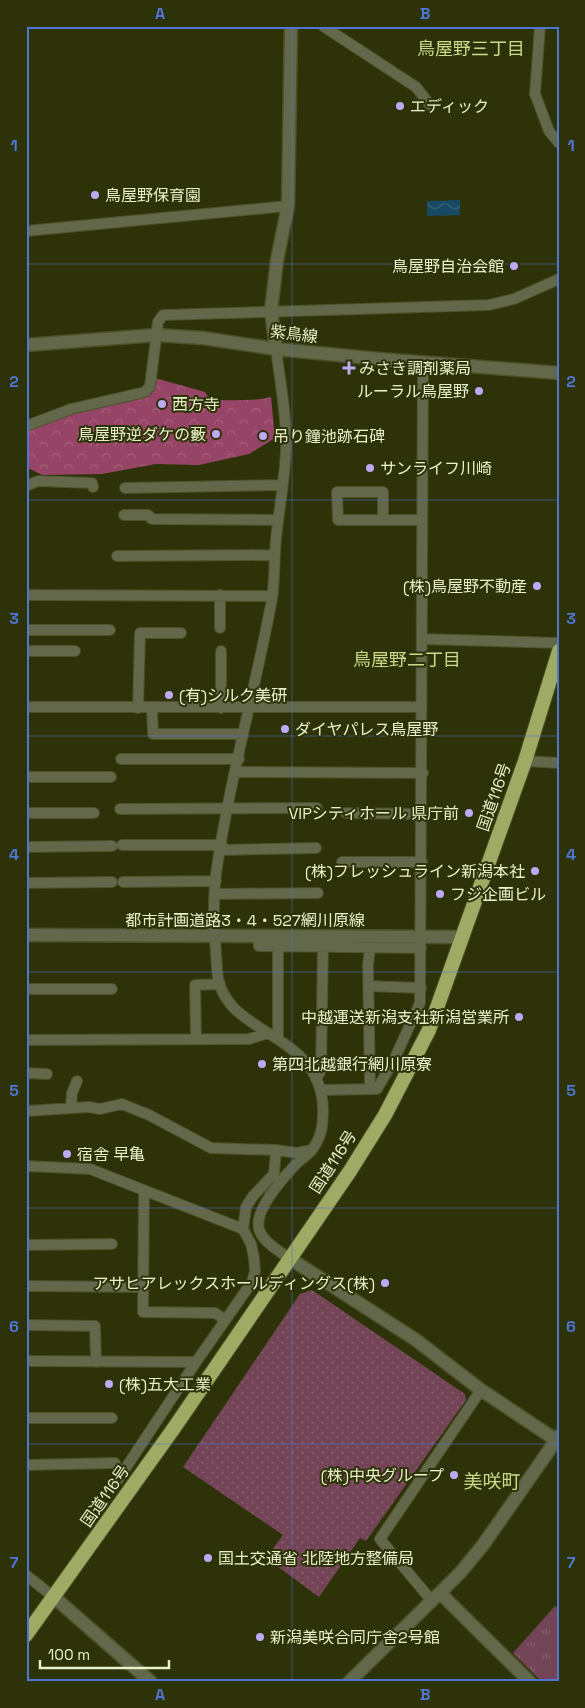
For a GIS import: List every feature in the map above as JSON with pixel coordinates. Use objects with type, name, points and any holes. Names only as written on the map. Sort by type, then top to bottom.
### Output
[{"type":"highway","name":"国道116号","points":[[26,1635],[55,1598],[289,1258],[384,1116],[429,1030],[525,761],[559,651]]},
{"type":"street","points":[[291,26],[288,206],[277,260],[271,311],[286,448],[272,596],[221,847],[216,881],[215,936],[217,974],[223,994],[236,1012],[273,1036],[304,1061],[322,1090],[323,1130],[313,1150],[296,1164],[261,1209],[257,1220],[259,1230],[265,1240],[289,1258],[416,1340],[481,1390],[558,1439],[483,1545],[436,1597],[349,1682]]},
{"type":"street","points":[[323,26],[416,87],[430,105]]},
{"type":"street","points":[[539,27],[535,94],[550,130],[559,143]]},
{"type":"street","points":[[26,231],[288,206]]},
{"type":"street","points":[[26,426],[71,408],[145,392],[150,386],[158,322],[163,315],[489,305],[514,299],[559,279]]},
{"type":"street","name":"紫鳥線","points":[[26,345],[156,335],[203,338],[276,349],[423,363],[559,373]]},
{"type":"street","points":[[322,1090],[377,1088],[393,1062],[420,1002],[423,363]]},
{"type":"street","points":[[26,486],[38,482],[92,483],[93,488]]},
{"type":"street","points":[[125,488],[282,484]]},
{"type":"street","points":[[384,520],[383,492],[337,492],[338,520],[384,520],[422,520]]},
{"type":"street","points":[[124,515],[148,515],[152,519],[278,520]]},
{"type":"street","points":[[118,556],[275,555]]},
{"type":"street","points":[[26,595],[272,596]]},
{"type":"street","points":[[220,595],[220,628]]},
{"type":"street","points":[[26,630],[110,630]]},
{"type":"street","points":[[138,708],[140,633],[181,632]]},
{"type":"street","points":[[422,639],[559,643]]},
{"type":"street","points":[[26,651],[75,651]]},
{"type":"street","points":[[221,651],[221,708]]},
{"type":"street","points":[[26,707],[421,707]]},
{"type":"street","points":[[152,708],[153,734],[243,734]]},
{"type":"street","points":[[122,759],[238,759]]},
{"type":"street","points":[[525,761],[559,763]]},
{"type":"street","points":[[236,772],[422,773]]},
{"type":"street","points":[[26,777],[111,777]]},
{"type":"street","points":[[120,809],[228,810],[317,808]]},
{"type":"street","points":[[26,813],[94,813]]},
{"type":"street","points":[[346,813],[422,814]]},
{"type":"street","points":[[26,847],[117,845],[316,848]]},
{"type":"street","points":[[342,862],[422,862]]},
{"type":"street","points":[[123,882],[216,881]]},
{"type":"street","points":[[26,883],[112,882]]},
{"type":"street","points":[[216,894],[318,893]]},
{"type":"street","name":"都市計画道路3・4・527網川原線","points":[[26,935],[258,936],[421,942],[463,937]]},
{"type":"street","points":[[258,936],[259,946],[370,948],[421,942]]},
{"type":"street","points":[[273,1036],[278,946]]},
{"type":"street","points":[[316,1079],[321,1070],[323,947]]},
{"type":"street","points":[[370,948],[368,965],[370,1089]]},
{"type":"street","points":[[196,1038],[195,985],[220,984]]},
{"type":"street","points":[[369,986],[421,988]]},
{"type":"street","points":[[26,989],[112,990]]},
{"type":"street","points":[[26,1040],[249,1038],[273,1036]]},
{"type":"street","points":[[26,1073],[47,1074]]},
{"type":"street","points":[[71,1108],[72,1093],[77,1081]]},
{"type":"street","points":[[26,1111],[89,1107],[100,1110],[122,1104],[149,1115],[212,1148],[276,1150],[297,1153],[313,1150]]},
{"type":"street","points":[[114,1487],[196,1362],[252,1282],[255,1271],[251,1244],[243,1229],[246,1207],[253,1196],[274,1174],[276,1150]]},
{"type":"street","points":[[26,1166],[90,1169],[243,1229]]},
{"type":"street","points":[[144,1190],[143,1312],[215,1313],[225,1320]]},
{"type":"street","points":[[26,1245],[112,1244]]},
{"type":"street","points":[[26,1286],[143,1287]]},
{"type":"street","points":[[26,1326],[95,1326],[96,1362]]},
{"type":"street","points":[[26,1361],[196,1362]]},
{"type":"street","points":[[481,1390],[380,1539],[436,1597],[530,1682]]},
{"type":"street","points":[[26,1418],[112,1418]]},
{"type":"street","points":[[26,1465],[115,1462]]},
{"type":"street","points":[[26,1575],[151,1682]]},
{"type":"green space","points":[[155,378],[205,392],[211,401],[271,397],[275,438],[249,454],[199,465],[156,464],[102,474],[42,475],[26,467],[26,432],[70,414],[146,397]]},
{"type":"green space","points":[[312,1290],[465,1394],[466,1400],[366,1541],[360,1538],[319,1597],[266,1558],[283,1535],[183,1467],[300,1294]]},
{"type":"green space","points":[[555,1606],[559,1609],[559,1682],[542,1682],[513,1653]]},
{"type":"water","points":[[460,200],[460,215],[427,216],[427,201]]},
{"type":"place","name":"エディック","points":[[400,106]]},
{"type":"place","name":"鳥屋野保育園","points":[[95,195]]},
{"type":"place","name":"鳥屋野自治会館","points":[[514,266]]},
{"type":"place","name":"みさき調剤薬局","points":[[349,368]]},
{"type":"place","name":"ルーラル鳥屋野","points":[[479,391]]},
{"type":"place","name":"西方寺","points":[[162,404]]},
{"type":"place","name":"鳥屋野逆ダケの藪","points":[[216,434]]},
{"type":"place","name":"吊り鐘池跡石碑","points":[[263,436]]},
{"type":"place","name":"サンライフ川崎","points":[[370,468]]},
{"type":"place","name":"(株)鳥屋野不動産","points":[[537,586]]},
{"type":"place","name":"(有)シルク美研","points":[[169,695]]},
{"type":"place","name":"ダイヤパレス鳥屋野","points":[[285,729]]},
{"type":"place","name":"VIPシティホール 県庁前","points":[[469,813]]},
{"type":"place","name":"(株)フレッシュライン新潟本社","points":[[535,871]]},
{"type":"place","name":"フジ企画ビル","points":[[440,894]]},
{"type":"place","name":"中越運送新潟支社新潟営業所","points":[[519,1017]]},
{"type":"place","name":"第四北越銀行網川原寮","points":[[262,1064]]},
{"type":"place","name":"宿舎 早亀","points":[[67,1154]]},
{"type":"place","name":"アサヒアレックスホールディングス(株)","points":[[385,1283]]},
{"type":"place","name":"(株)五大工業","points":[[109,1384]]},
{"type":"place","name":"(株)中央グループ","points":[[454,1475]]},
{"type":"place","name":"国土交通省 北陸地方整備局","points":[[208,1558]]},
{"type":"place","name":"新潟美咲合同庁舎2号館","points":[[260,1637]]},
{"type":"district","name":"鳥屋野三丁目","points":[[471,48]]},
{"type":"district","name":"鳥屋野二丁目","points":[[407,659]]},
{"type":"district","name":"美咲町","points":[[492,1481]]}]
